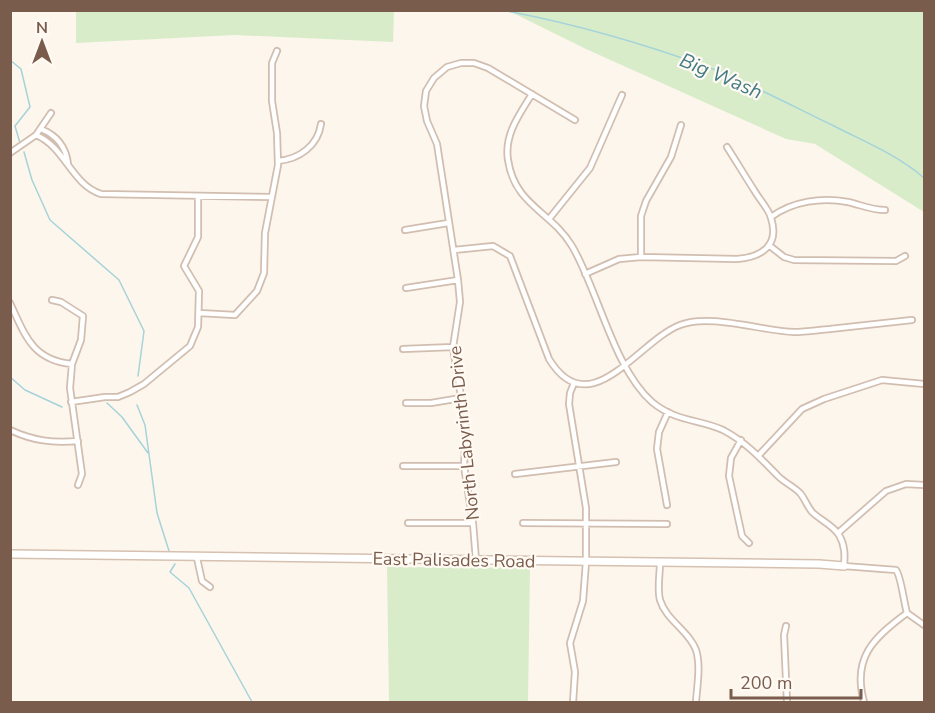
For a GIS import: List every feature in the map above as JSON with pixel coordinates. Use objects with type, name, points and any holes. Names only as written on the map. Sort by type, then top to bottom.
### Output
[{"type":"street","points":[[199,313],[235,315],[257,291],[264,273],[264,233],[278,161],[272,100],[272,63],[277,51]]},
{"type":"street","name":"North Labyrinth Drive","points":[[476,560],[464,466],[466,428],[453,347],[460,302],[458,280],[437,144],[427,121],[424,106],[426,91],[434,78],[447,67],[461,63],[474,63],[488,68],[575,120]]},
{"type":"street","points":[[532,94],[514,123],[508,139],[508,159],[513,180],[522,196],[549,219],[572,246],[625,365],[637,385],[653,402],[668,412],[720,429],[741,440],[759,455],[780,478],[795,488],[811,510],[838,533],[845,552],[844,566]]},
{"type":"street","points":[[549,219],[590,168],[622,95]]},
{"type":"street","points":[[10,153],[36,135],[51,113]]},
{"type":"street","points":[[278,161],[296,157],[305,151],[318,136],[321,124]]},
{"type":"street","points":[[640,257],[641,216],[646,201],[671,157],[681,125]]},
{"type":"street","points":[[41,129],[60,142],[68,164],[79,181],[87,188],[101,194],[271,197]]},
{"type":"street","points":[[36,135],[57,151],[68,164]]},
{"type":"street","points":[[585,274],[618,259],[640,257],[737,260],[751,258],[770,246],[773,232],[771,217],[727,147]]},
{"type":"street","points":[[71,402],[105,396],[118,397],[144,384],[190,346],[196,333],[199,291],[184,266],[198,237],[198,196]]},
{"type":"street","points":[[771,217],[782,209],[814,201],[842,201],[876,210],[885,210]]},
{"type":"street","points":[[405,230],[448,223]]},
{"type":"street","points":[[454,250],[493,246],[510,256],[549,359],[557,372],[574,383],[590,385],[605,381],[666,332],[682,324],[702,321],[794,332],[912,320]]},
{"type":"street","points":[[770,246],[784,257],[794,260],[896,261],[905,256]]},
{"type":"street","points":[[406,288],[458,280]]},
{"type":"street","points":[[52,300],[62,302],[82,316],[81,340],[72,364],[71,402],[82,474],[78,485]]},
{"type":"street","points":[[10,303],[36,351],[51,361],[72,364]]},
{"type":"street","points":[[404,349],[453,347]]},
{"type":"street","points":[[759,455],[802,409],[824,399],[882,380],[924,384]]},
{"type":"street","points":[[573,702],[575,672],[570,644],[583,601],[586,562],[585,508],[569,404],[574,383]]},
{"type":"street","points":[[406,403],[431,403],[461,398]]},
{"type":"street","points":[[667,505],[657,449],[659,432],[668,412]]},
{"type":"street","points":[[10,430],[36,441],[50,443],[78,441]]},
{"type":"street","points":[[741,440],[731,458],[729,476],[742,536],[749,543]]},
{"type":"street","points":[[515,474],[616,462]]},
{"type":"street","points":[[403,466],[464,466]]},
{"type":"street","points":[[838,533],[886,491],[906,484],[924,485]]},
{"type":"street","points":[[408,524],[473,523]]},
{"type":"street","points":[[523,523],[668,524]]},
{"type":"street","name":"East Palisades Road","points":[[10,554],[819,564],[896,570],[900,576],[906,613]]},
{"type":"street","points":[[197,558],[202,581],[210,587]]},
{"type":"street","points":[[660,562],[663,608],[685,632],[695,649],[698,662],[696,702]]},
{"type":"street","points":[[864,702],[860,686],[862,666],[869,647],[883,631],[906,613],[924,625]]},
{"type":"street","points":[[786,626],[784,635],[788,702]]},
{"type":"green space","points":[[76,11],[394,11],[393,42],[235,35],[76,43]]},
{"type":"green space","points":[[509,11],[924,11],[924,212],[815,144],[786,139],[586,49]]},
{"type":"green space","points":[[387,567],[530,568],[528,702],[389,702]]},
{"type":"waterway","name":"Big Wash","points":[[502,10],[605,34],[721,72],[881,149],[924,178]]},
{"type":"waterway","points":[[10,60],[21,69],[30,107],[15,126],[20,143]]},
{"type":"waterway","points":[[24,152],[32,180],[50,220],[119,280],[144,331],[138,376]]},
{"type":"waterway","points":[[10,377],[25,390],[62,407]]},
{"type":"waterway","points":[[107,403],[122,417],[148,453]]},
{"type":"waterway","points":[[137,405],[145,425],[157,513],[169,551]]},
{"type":"waterway","points":[[175,564],[170,572],[189,588],[252,702]]}]
